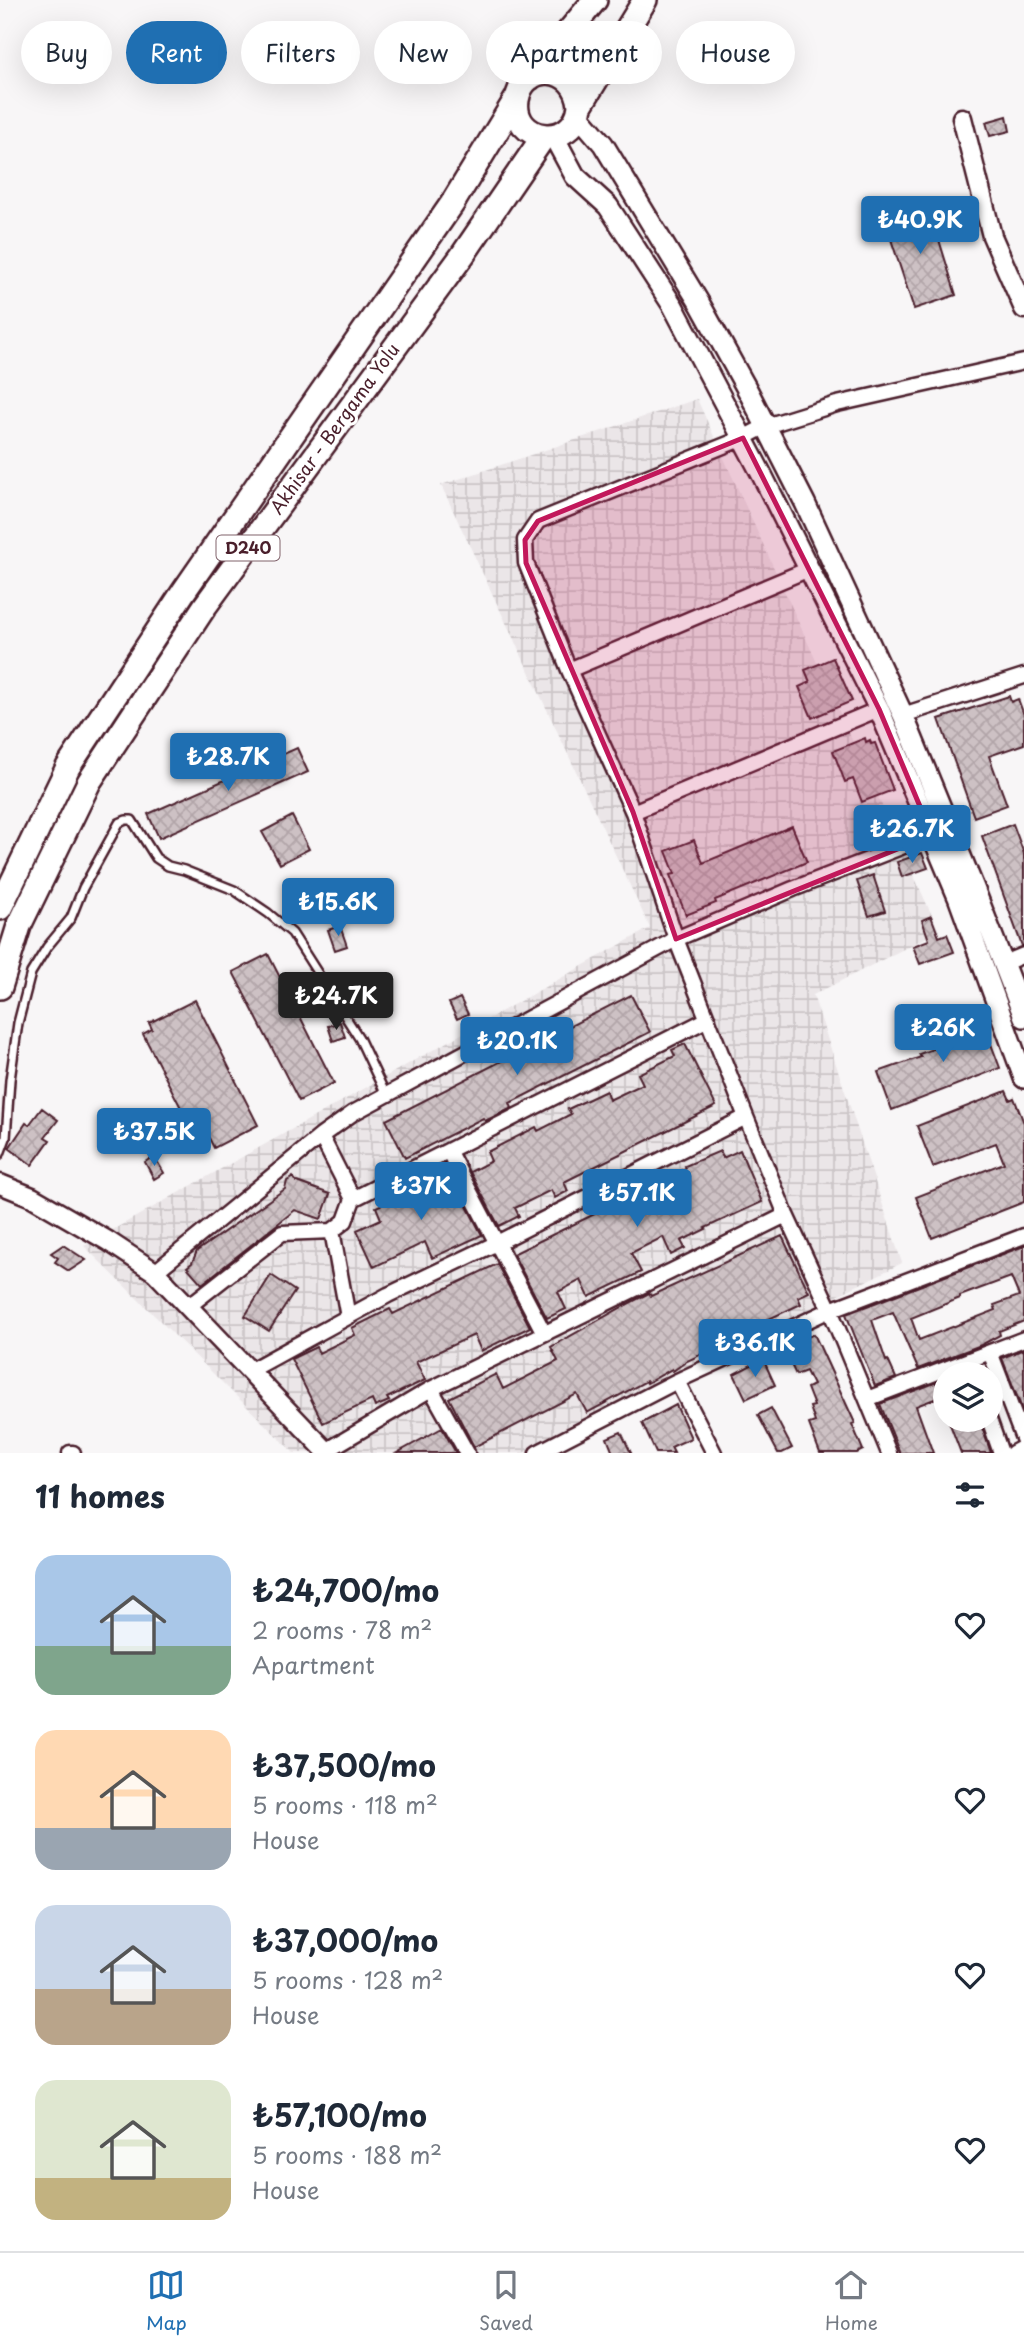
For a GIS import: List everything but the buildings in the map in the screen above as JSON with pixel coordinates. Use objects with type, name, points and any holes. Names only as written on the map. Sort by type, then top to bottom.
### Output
[{"type":"highway","name":"Akhisar - Bergama Yolu","points":[[0,908],[68,767],[184,592],[452,204],[523,87],[595,0]]},
{"type":"highway","name":"Akhisar - Bergama Yolu","points":[[0,987],[19,926],[89,782],[205,606],[461,256],[549,137],[573,125],[645,0]]},
{"type":"highway","points":[[549,137],[525,126],[519,117],[517,107],[523,87],[548,72],[559,74],[575,86],[580,111]]},
{"type":"main road","points":[[580,111],[603,144],[700,304],[805,503],[903,715],[1024,1017]]},
{"type":"main road","points":[[549,137],[575,176],[608,206],[673,306],[743,438],[879,709],[958,897],[1024,1078]]},
{"type":"street","points":[[962,118],[992,236],[1024,309]]},
{"type":"street","points":[[889,1453],[746,1117],[676,939],[633,813],[569,670],[526,563],[525,540],[538,521],[743,438],[766,426],[837,404],[1024,362]]},
{"type":"street","points":[[569,670],[809,569]]},
{"type":"street","points":[[903,715],[1024,676]]},
{"type":"street","points":[[633,813],[879,709]]},
{"type":"street","points":[[156,1272],[321,1136],[353,1113],[676,939],[793,889],[932,835]]},
{"type":"street","points":[[1002,964],[1024,955]]},
{"type":"street","points":[[188,1306],[282,1233],[332,1231],[345,1221],[353,1199],[708,1019]]},
{"type":"street","points":[[249,1371],[388,1295],[746,1117]]},
{"type":"street","points":[[321,1136],[353,1199]]},
{"type":"street","points":[[449,1152],[544,1333]]},
{"type":"street","points":[[0,1184],[32,1197],[156,1272],[327,1452],[431,1389],[786,1215]]},
{"type":"street","points":[[332,1231],[348,1317]]},
{"type":"street","points":[[537,1453],[677,1381],[830,1310],[1024,1236]]},
{"type":"street","points":[[977,1362],[989,1352],[1024,1339]]},
{"type":"street","points":[[989,1352],[1024,1441]]},
{"type":"street","points":[[867,1399],[933,1379]]},
{"type":"street","points":[[677,1381],[714,1453]]},
{"type":"street","points":[[431,1389],[467,1453]]},
{"type":"street","points":[[994,1432],[1001,1453]]},
{"type":"street","points":[[1013,1453],[1024,1447]]},
{"type":"lane","points":[[0,1154],[6,1138],[18,1023],[31,973],[47,947],[71,918],[83,888],[119,823],[126,820],[132,820],[156,858],[168,866],[234,890],[292,933],[359,1038],[386,1095]]},
{"type":"highlighted area","points":[[743,438],[879,709],[932,835],[676,939],[633,812],[526,563],[525,540],[538,521]]},
{"type":"shaded area","points":[[697,399],[939,931],[813,995],[902,1263],[523,1453],[294,1453],[84,1246],[650,928],[441,485]]}]
